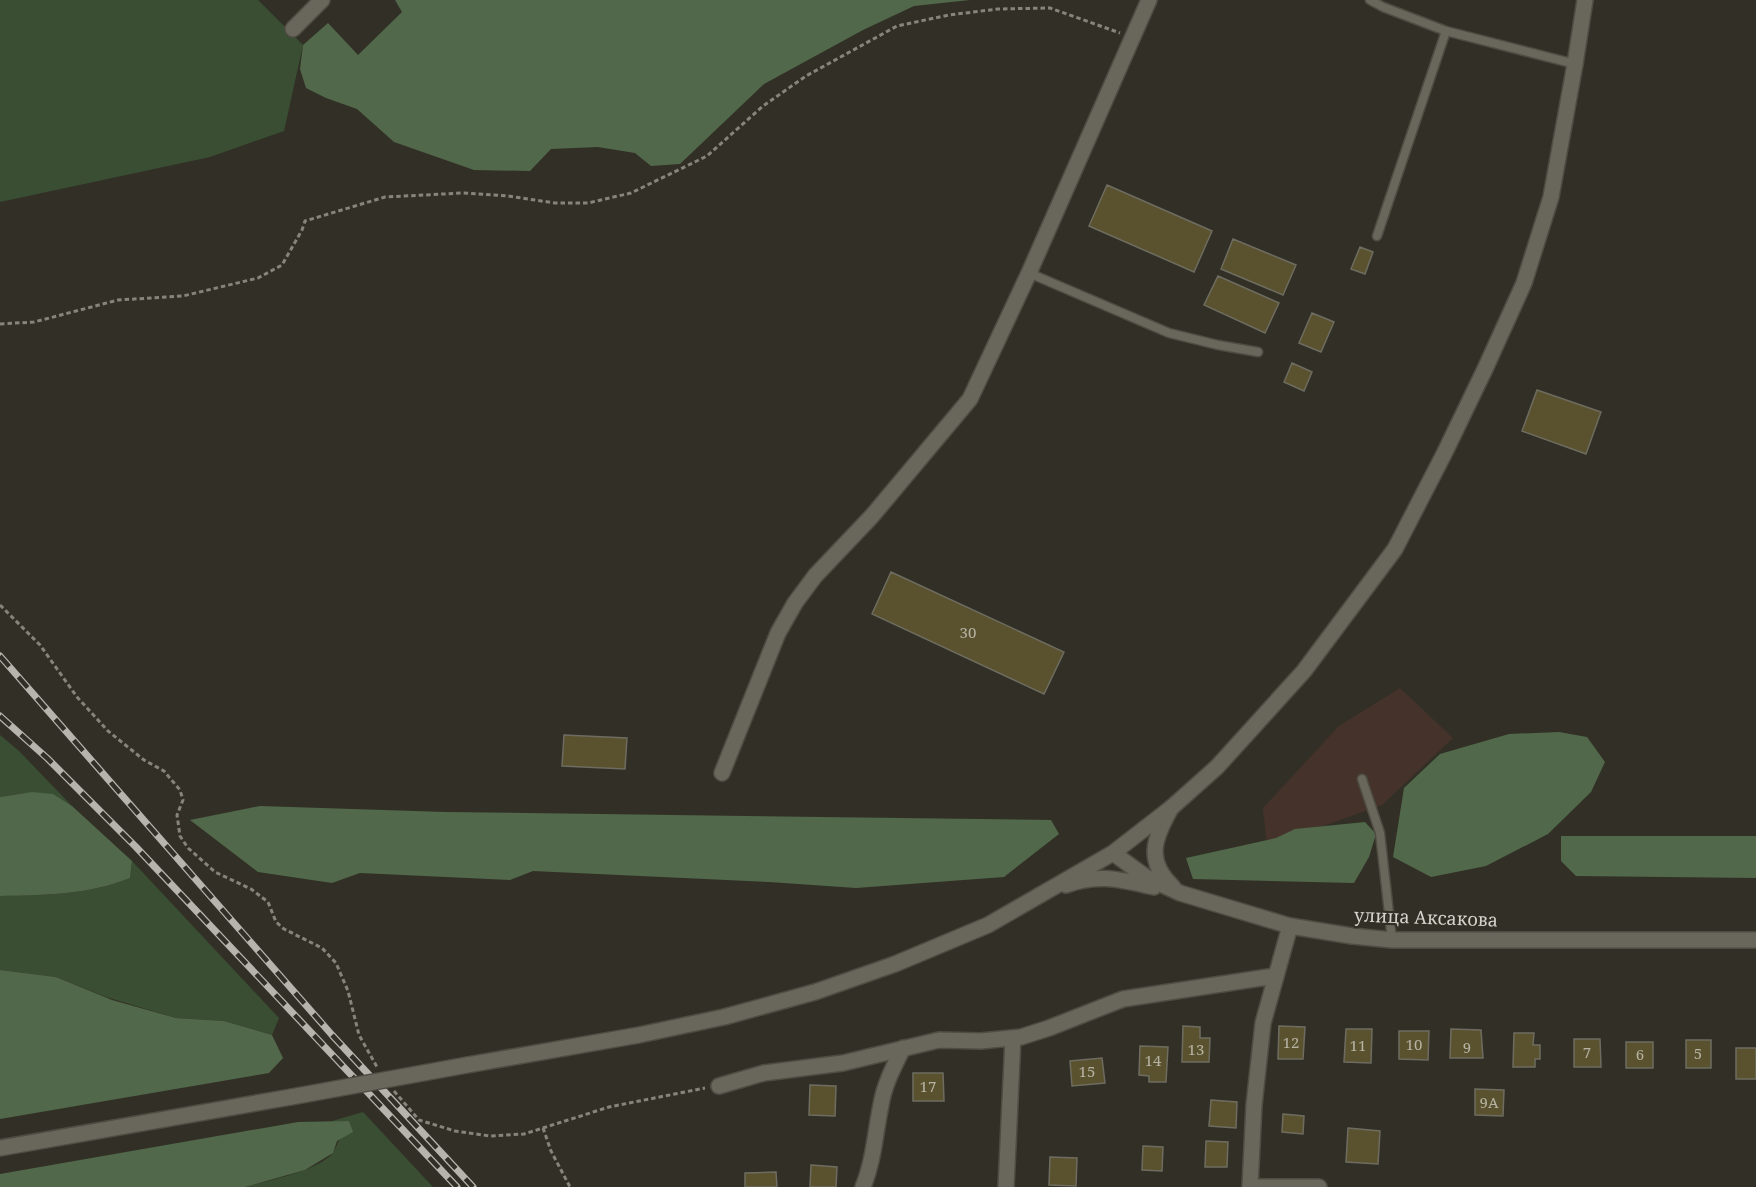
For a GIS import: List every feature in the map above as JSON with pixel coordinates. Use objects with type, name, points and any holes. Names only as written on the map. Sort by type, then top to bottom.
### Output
[{"type":"street","points":[[293,29],[322,0]]},
{"type":"street","points":[[722,773],[778,633],[795,603],[815,576],[872,516],[970,399],[1029,273],[1149,0]]},
{"type":"street","points":[[0,1148],[650,1033],[724,1017],[815,992],[895,964],[988,925],[1113,853],[1171,808],[1217,767],[1304,671],[1395,549],[1450,441],[1524,283],[1551,197],[1585,0]]},
{"type":"street","points":[[1171,808],[1161,826],[1155,855],[1157,868],[1180,893]]},
{"type":"street","name":"улица Аксакова","points":[[1113,853],[1146,877],[1180,893],[1290,926],[1352,936],[1392,940],[1756,940]]},
{"type":"street","points":[[1051,890],[1083,879],[1103,877],[1180,893]]},
{"type":"street","points":[[1290,926],[1263,1023],[1254,1105],[1252,1187],[1319,1187]]},
{"type":"street","points":[[719,1086],[764,1073],[843,1063],[939,1040],[981,1041],[1012,1038],[1048,1028],[1123,999],[1275,976]]},
{"type":"street","points":[[1005,1187],[1012,1038]]},
{"type":"street","points":[[863,1187],[870,1168],[881,1102],[891,1071],[903,1047]]},
{"type":"lane","points":[[1370,0],[1446,31],[1575,64]]},
{"type":"lane","points":[[1377,236],[1446,31]]},
{"type":"lane","points":[[1029,273],[1169,333],[1218,345],[1258,351]]},
{"type":"lane","points":[[1362,779],[1380,833],[1392,940]]},
{"type":"path","points":[[0,324],[34,322],[118,300],[183,296],[258,278],[282,265],[305,221],[385,197],[463,193],[508,196],[555,203],[588,203],[631,193],[707,156],[763,106],[798,82],[897,26],[949,15],[998,9],[1050,8],[1095,26],[1133,37]]},
{"type":"path","points":[[0,605],[40,645],[77,697],[108,731],[144,760],[164,771],[180,790],[183,800],[177,815],[180,836],[188,848],[215,872],[251,889],[268,902],[276,922],[284,929],[322,948],[336,963],[348,991],[359,1035],[380,1072]]},
{"type":"path","points":[[392,1088],[419,1120],[455,1131],[490,1136],[524,1134],[609,1107],[719,1086]]},
{"type":"path","points":[[543,1128],[551,1150],[570,1187]]},
{"type":"shaded area","points":[[1400,688],[1453,738],[1382,805],[1267,846],[1263,808],[1339,726]]},
{"type":"green space","points":[[0,0],[258,0],[303,45],[284,131],[210,157],[0,202]]},
{"type":"green space","points":[[395,0],[970,0],[914,6],[863,30],[764,84],[680,164],[651,166],[635,153],[598,147],[551,149],[530,171],[474,170],[394,142],[357,109],[306,88],[300,69],[303,45],[328,23],[358,55],[402,12]]},
{"type":"green space","points":[[1559,732],[1587,737],[1605,762],[1591,792],[1548,834],[1486,866],[1431,877],[1393,857],[1404,788],[1440,754],[1509,734]]},
{"type":"green space","points":[[0,735],[19,751],[72,806],[38,793],[0,797]]},
{"type":"green space","points":[[32,792],[53,794],[72,806],[132,861],[130,878],[82,891],[0,896],[0,797]]},
{"type":"green space","points":[[260,806],[445,812],[1051,820],[1059,834],[1004,877],[856,888],[533,871],[510,880],[360,873],[332,883],[258,872],[190,820]]},
{"type":"green space","points":[[1365,822],[1376,834],[1369,857],[1354,883],[1193,879],[1186,858],[1276,838],[1295,829]]},
{"type":"green space","points":[[1561,836],[1756,836],[1756,878],[1576,876],[1561,861]]},
{"type":"green space","points":[[132,861],[279,1018],[272,1035],[224,1021],[176,1018],[106,997],[56,977],[0,970],[0,896],[66,893],[114,884],[130,878]]},
{"type":"green space","points":[[0,970],[56,977],[112,1000],[176,1018],[224,1021],[272,1035],[283,1058],[269,1073],[0,1119]]},
{"type":"green space","points":[[363,1112],[433,1187],[245,1187],[315,1166],[332,1154],[349,1121],[329,1122]]},
{"type":"green space","points":[[349,1121],[353,1132],[337,1141],[333,1153],[305,1170],[245,1187],[0,1187],[0,1174],[298,1122]]},
{"type":"building","points":[[1107,185],[1212,231],[1194,272],[1089,226]]},
{"type":"building","points":[[1233,239],[1296,265],[1283,295],[1221,269]]},
{"type":"building","points":[[1360,247],[1373,252],[1365,274],[1351,269]]},
{"type":"building","points":[[1218,276],[1279,303],[1265,333],[1204,305]]},
{"type":"building","points":[[1312,313],[1334,322],[1321,352],[1299,343]]},
{"type":"building","points":[[1292,363],[1312,372],[1304,391],[1284,382]]},
{"type":"building","points":[[1537,390],[1601,412],[1586,454],[1522,431]]},
{"type":"building","points":[[891,572],[1064,652],[1044,694],[872,614]]},
{"type":"building","points":[[564,735],[627,738],[625,769],[562,766]]},
{"type":"building","points":[[1183,1026],[1200,1027],[1200,1038],[1210,1038],[1209,1062],[1182,1062]]},
{"type":"building","points":[[1279,1026],[1305,1027],[1303,1059],[1278,1059]]},
{"type":"building","points":[[1346,1029],[1372,1029],[1371,1063],[1344,1062]]},
{"type":"building","points":[[1451,1029],[1481,1030],[1483,1058],[1450,1058]]},
{"type":"building","points":[[1399,1031],[1429,1031],[1428,1060],[1399,1059]]},
{"type":"building","points":[[1514,1033],[1534,1033],[1533,1045],[1540,1045],[1540,1059],[1535,1059],[1535,1067],[1513,1067]]},
{"type":"building","points":[[1574,1039],[1600,1039],[1601,1067],[1574,1067]]},
{"type":"building","points":[[1686,1040],[1711,1040],[1711,1068],[1686,1068]]},
{"type":"building","points":[[1626,1042],[1653,1042],[1653,1068],[1626,1068]]},
{"type":"building","points":[[1140,1046],[1168,1047],[1166,1082],[1149,1082],[1149,1076],[1139,1075]]},
{"type":"building","points":[[1736,1048],[1756,1048],[1756,1079],[1736,1079]]},
{"type":"building","points":[[1102,1058],[1105,1083],[1072,1086],[1070,1061]]},
{"type":"building","points":[[913,1073],[943,1073],[944,1101],[913,1101]]},
{"type":"building","points":[[810,1085],[836,1086],[835,1116],[809,1115]]},
{"type":"building","points":[[1475,1089],[1504,1090],[1503,1116],[1475,1115]]},
{"type":"building","points":[[1211,1100],[1237,1102],[1236,1128],[1209,1126]]},
{"type":"building","points":[[1283,1114],[1304,1116],[1303,1134],[1282,1132]]},
{"type":"building","points":[[1348,1128],[1380,1131],[1378,1164],[1346,1162]]},
{"type":"building","points":[[1206,1141],[1228,1142],[1227,1167],[1205,1167]]},
{"type":"building","points":[[1143,1146],[1163,1147],[1162,1171],[1142,1170]]},
{"type":"building","points":[[1050,1157],[1077,1158],[1076,1186],[1049,1185]]},
{"type":"building","points":[[811,1165],[837,1167],[836,1187],[810,1187]]},
{"type":"building","points":[[776,1172],[777,1187],[745,1187],[745,1173]]},
{"type":"railway","points":[[0,656],[332,1035],[473,1187]]},
{"type":"railway","points":[[0,716],[47,758],[136,847],[457,1187]]}]
